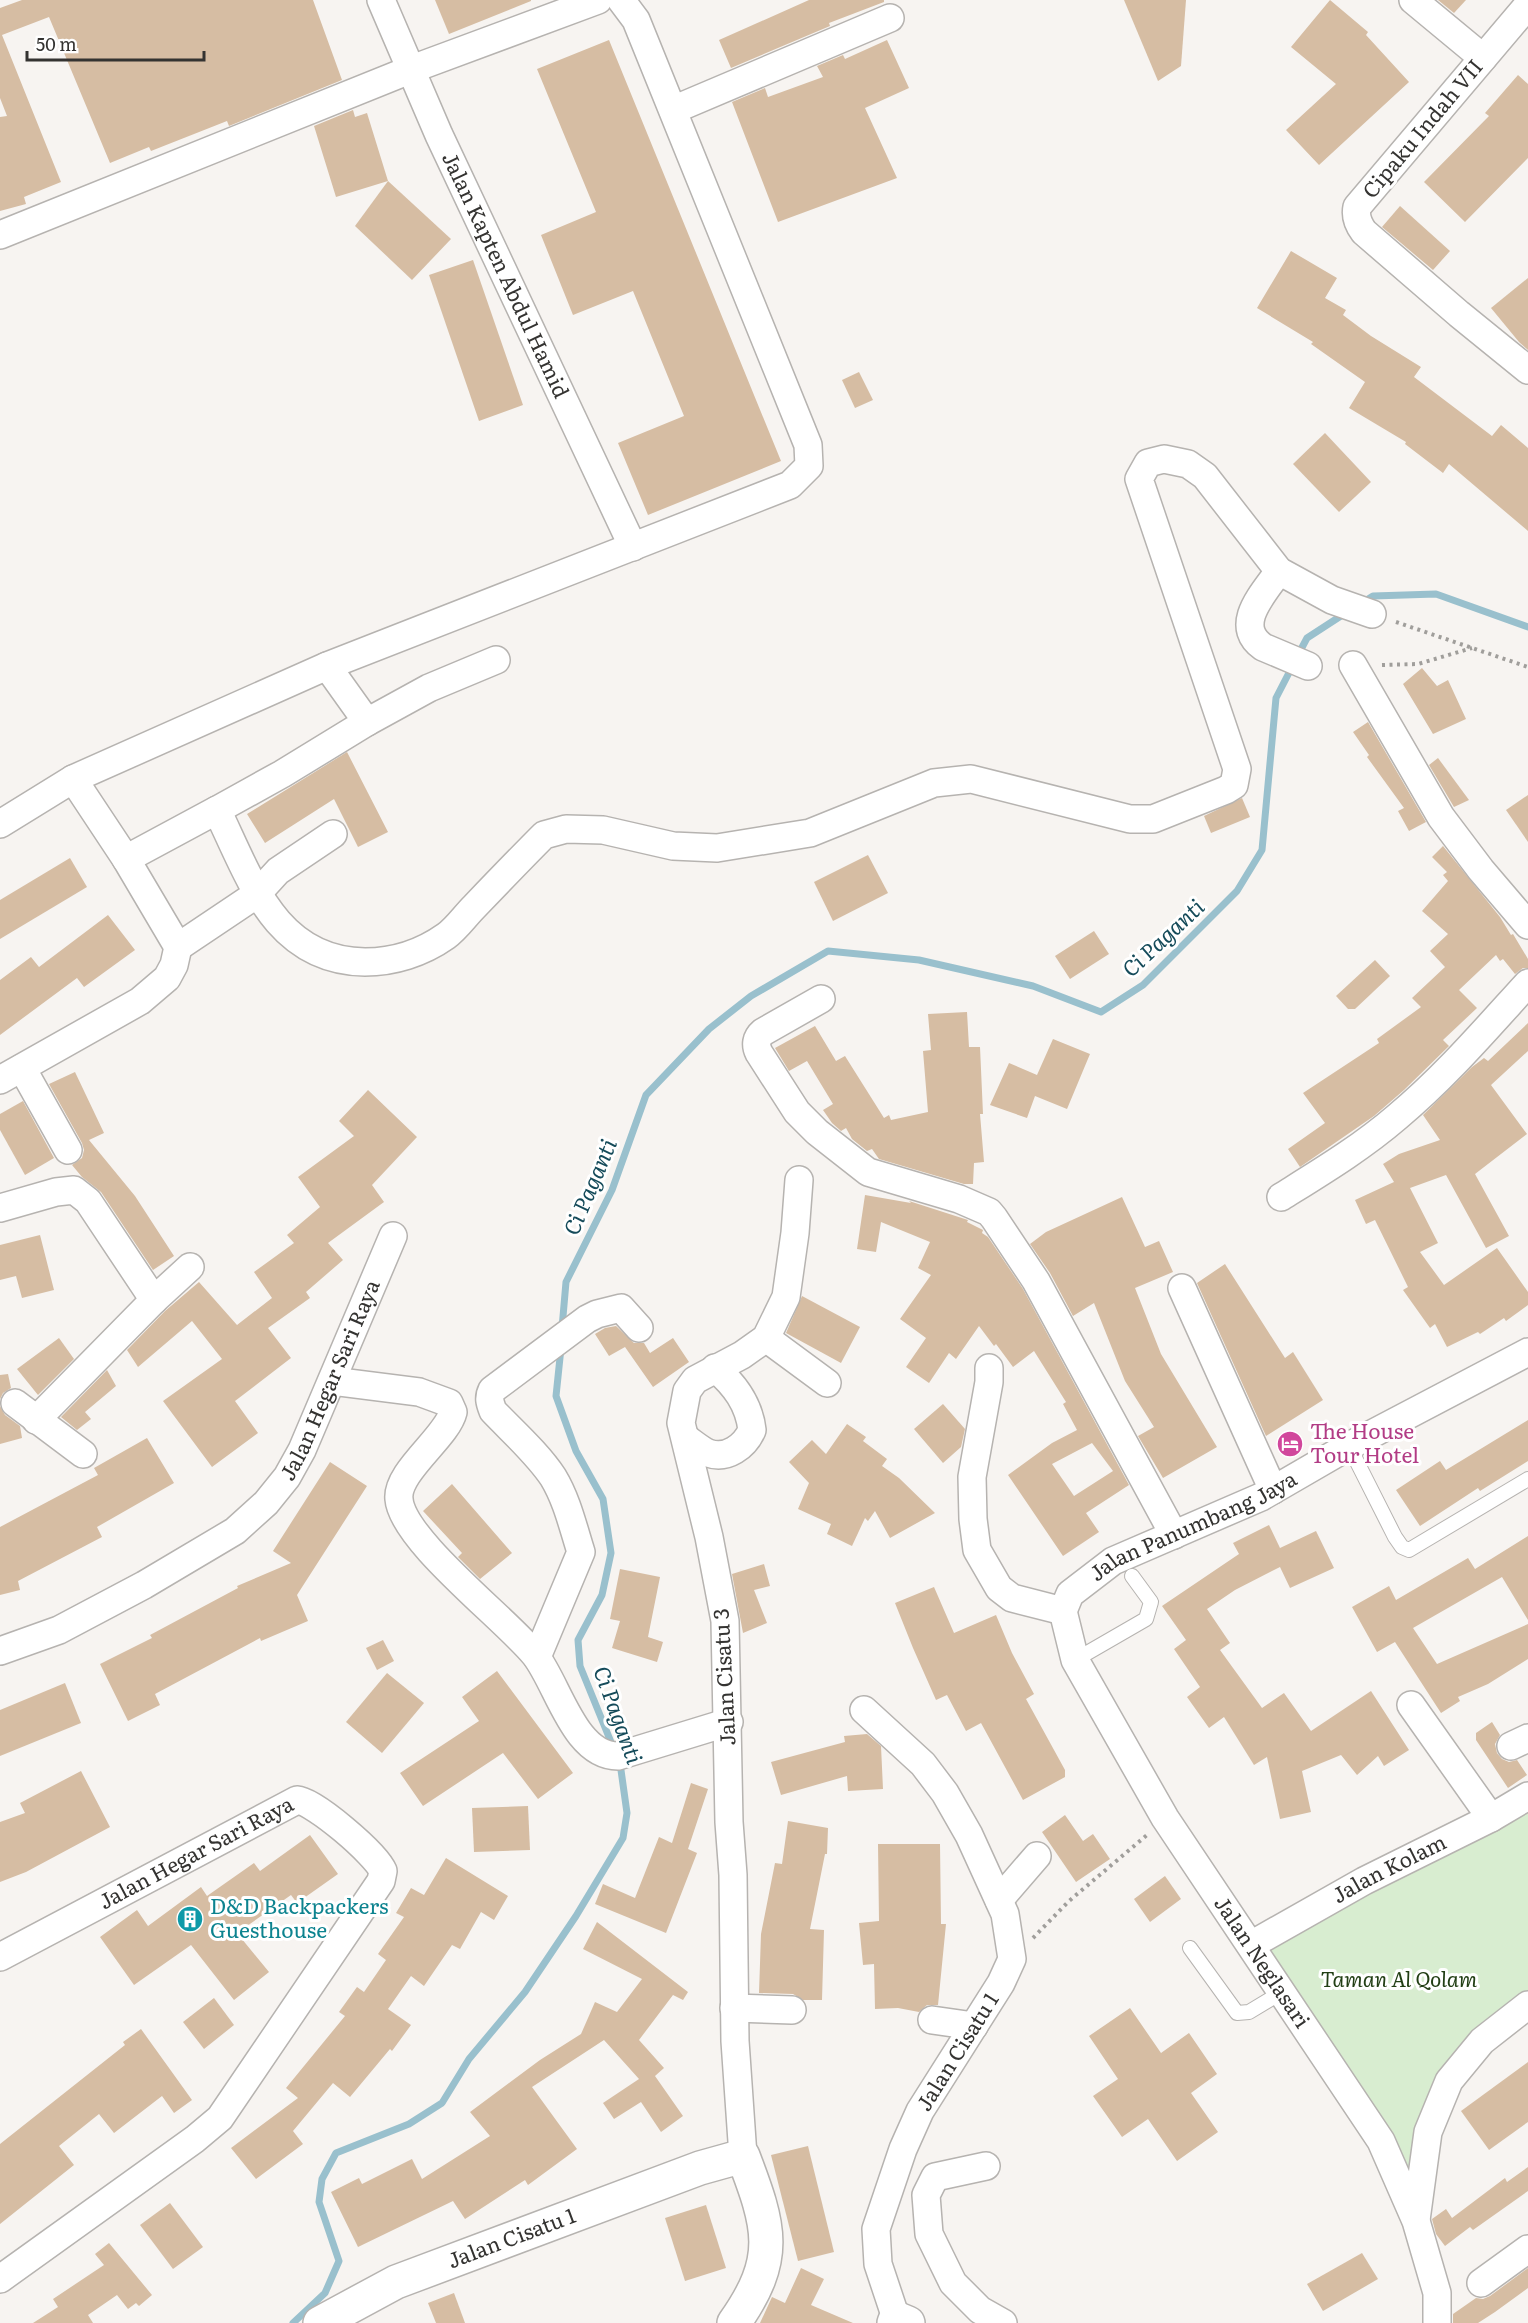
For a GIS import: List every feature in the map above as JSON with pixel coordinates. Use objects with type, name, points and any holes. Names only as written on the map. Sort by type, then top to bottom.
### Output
[{"type":"street","name":"Jalan Kapten Abdul Hamid","points":[[381,0],[439,135],[633,547]]},
{"type":"street","points":[[0,235],[412,69],[598,0]]},
{"type":"street","points":[[0,824],[73,779],[327,666],[790,485],[809,465],[808,445],[673,110],[636,20],[621,0]]},
{"type":"street","points":[[1413,0],[1484,58]]},
{"type":"street","name":"Cipaku Indah VII","points":[[1528,5],[1357,207],[1357,219],[1364,232],[1528,370]]},
{"type":"street","points":[[673,110],[890,18]]},
{"type":"street","points":[[217,810],[257,894],[278,922],[297,942],[315,952],[349,962],[384,962],[408,956],[446,936],[544,835],[566,829],[603,830],[673,846],[717,848],[810,832],[934,783],[971,779],[1130,819],[1153,819],[1226,790],[1234,785],[1238,769],[1139,479],[1148,463],[1164,459],[1188,465],[1205,476],[1279,571],[1337,602],[1372,614]]},
{"type":"street","points":[[1279,571],[1251,612],[1251,630],[1258,643],[1308,666]]},
{"type":"street","points":[[126,859],[282,774],[367,722],[429,688],[496,660]]},
{"type":"street","points":[[1353,664],[1441,817],[1481,870],[1528,925]]},
{"type":"street","points":[[327,666],[367,722]]},
{"type":"street","points":[[69,1150],[11,1074],[141,1001],[167,978],[174,965],[178,947],[126,859],[73,779]]},
{"type":"street","points":[[178,947],[257,894],[278,871],[333,834]]},
{"type":"street","points":[[1281,1197],[1350,1153],[1397,1117],[1451,1066],[1528,983]]},
{"type":"street","points":[[820,999],[758,1036],[759,1053],[797,1112],[817,1132],[868,1172],[959,1199],[989,1212],[1036,1281],[1174,1535]]},
{"type":"street","name":"Jalan Cisatu 3","points":[[744,2156],[735,2041],[733,1875],[729,1822],[729,1722],[725,1621],[687,1439],[681,1423],[687,1391],[695,1380],[742,1355],[766,1338],[786,1297],[795,1233],[799,1180]]},
{"type":"street","points":[[0,1208],[56,1192],[74,1190],[88,1201],[154,1300]]},
{"type":"street","name":"Jalan Hegar Sari Raya","points":[[0,1651],[59,1630],[144,1585],[235,1531],[266,1503],[286,1477],[302,1450],[393,1236]]},
{"type":"street","points":[[36,1420],[154,1300],[190,1268]]},
{"type":"street","points":[[1182,1288],[1273,1490]]},
{"type":"street","points":[[537,1657],[581,1552],[566,1504],[554,1479],[540,1460],[493,1411],[489,1401],[492,1390],[597,1314],[621,1308],[639,1328]]},
{"type":"street","points":[[766,1338],[827,1383]]},
{"type":"street","name":"Jalan Panumbang Jaya","points":[[1063,1611],[1070,1594],[1113,1561],[1273,1490],[1348,1446],[1528,1352]]},
{"type":"street","points":[[687,1439],[709,1453],[722,1455],[741,1446],[752,1430],[751,1420],[743,1400],[731,1381],[715,1368]]},
{"type":"street","points":[[989,1368],[989,1382],[972,1477],[973,1519],[977,1550],[999,1588],[1012,1598],[1063,1611]]},
{"type":"street","points":[[332,1381],[419,1392],[449,1403],[453,1412],[452,1419],[430,1443],[403,1483],[398,1498],[412,1528],[432,1554],[537,1657],[584,1740],[597,1751],[613,1756],[729,1722]]},
{"type":"street","points":[[15,1403],[83,1454]]},
{"type":"street","name":"Jalan Neglasari","points":[[1063,1611],[1075,1660],[1165,1818],[1381,2141],[1416,2222],[1437,2294],[1437,2323]]},
{"type":"street","points":[[1411,1705],[1491,1818]]},
{"type":"street","points":[[864,1710],[923,1764],[945,1793],[969,1835],[1005,1914],[1012,1959]]},
{"type":"street","name":"Jalan Kolam","points":[[1251,1945],[1364,1881],[1491,1818],[1528,1796]]},
{"type":"street","name":"Jalan Hegar Sari Raya","points":[[0,1957],[297,1800],[311,1804],[367,1850],[376,1858],[383,1871],[381,1881],[220,2118],[195,2139],[0,2279]]},
{"type":"street","points":[[999,1900],[1037,1856]]},
{"type":"street","name":"Jalan Cisatu 1","points":[[900,2321],[878,2264],[876,2229],[903,2149],[920,2111],[1001,1983],[1012,1959]]},
{"type":"street","points":[[1416,2222],[1428,2132],[1449,2081],[1482,2041],[1528,2005]]},
{"type":"street","points":[[734,2008],[792,2010]]},
{"type":"street","points":[[932,2020],[974,2026]]},
{"type":"street","points":[[734,2323],[752,2298],[763,2271],[767,2244],[758,2195],[744,2156]]},
{"type":"street","name":"Jalan Cisatu 1","points":[[320,2323],[396,2282],[700,2168],[744,2156]]},
{"type":"street","points":[[986,2166],[935,2177],[926,2195],[929,2234],[953,2283],[980,2310],[1003,2323]]},
{"type":"street","points":[[1481,2283],[1528,2249]]},
{"type":"lane","points":[[1348,1446],[1395,1537],[1401,1547],[1409,1550],[1528,1479]]},
{"type":"lane","points":[[1075,1660],[1146,1618],[1151,1602],[1132,1576]]},
{"type":"lane","points":[[1190,1948],[1237,2013],[1249,2012],[1282,1992]]},
{"type":"path","points":[[1372,614],[1528,667]]},
{"type":"path","points":[[1353,664],[1418,664],[1472,648]]},
{"type":"path","points":[[1012,1959],[1069,1901],[1165,1818]]},
{"type":"green space","name":"Taman Al Qolam","points":[[1528,1796],[1528,2005],[1449,2081],[1416,2221],[1251,1945]]},
{"type":"building","points":[[22,0],[313,0],[342,80],[229,126],[227,121],[151,151],[149,147],[110,163],[49,17],[2,35],[61,182],[24,197],[26,204],[0,211],[0,117],[7,116],[0,98],[0,8]]},
{"type":"building","points":[[435,0],[531,0],[531,1],[449,34]]},
{"type":"building","points":[[809,0],[884,0],[884,2],[829,23],[830,26],[731,68],[719,40]]},
{"type":"building","points":[[1124,0],[1186,0],[1181,66],[1158,81]]},
{"type":"building","points":[[1330,0],[1368,32],[1366,35],[1409,82],[1319,165],[1286,130],[1336,84],[1291,47]]},
{"type":"building","points":[[1438,0],[1466,0],[1454,13]]},
{"type":"building","points":[[609,40],[781,461],[648,515],[618,443],[684,416],[633,291],[573,315],[541,235],[596,212],[537,69]]},
{"type":"building","points":[[887,40],[909,88],[865,108],[897,178],[778,222],[732,102],[765,88],[768,97],[823,77],[817,66],[843,55],[845,59]]},
{"type":"building","points":[[1518,75],[1528,84],[1528,158],[1465,222],[1424,182],[1489,116],[1485,113]]},
{"type":"building","points":[[353,110],[355,117],[367,113],[388,181],[336,197],[314,126]]},
{"type":"building","points":[[388,181],[451,239],[412,280],[355,226]]},
{"type":"building","points":[[1400,206],[1450,251],[1433,270],[1382,227]]},
{"type":"building","points":[[1291,251],[1337,278],[1325,298],[1346,310],[1343,315],[1371,336],[1421,367],[1414,377],[1492,436],[1501,425],[1528,448],[1528,531],[1449,464],[1443,473],[1405,444],[1406,442],[1349,408],[1365,382],[1311,344],[1313,342],[1257,308]]},
{"type":"building","points":[[473,260],[523,405],[479,421],[429,275]]},
{"type":"building","points":[[1528,278],[1528,350],[1491,308]]},
{"type":"building","points":[[859,372],[873,400],[855,408],[842,380]]},
{"type":"building","points":[[1325,433],[1371,482],[1339,512],[1293,464]]},
{"type":"building","points":[[1422,668],[1437,686],[1448,680],[1466,719],[1433,734],[1403,684]]},
{"type":"building","points":[[1368,722],[1426,822],[1409,831],[1398,811],[1404,808],[1367,757],[1369,755],[1353,732]]},
{"type":"building","points":[[347,752],[388,832],[358,847],[334,799],[265,843],[247,814]]},
{"type":"building","points":[[1438,758],[1469,800],[1454,807],[1429,765]]},
{"type":"building","points":[[1528,795],[1528,842],[1506,810]]},
{"type":"building","points":[[1242,798],[1250,817],[1211,833],[1204,816]]},
{"type":"building","points":[[1443,846],[1500,917],[1511,935],[1513,934],[1528,959],[1528,968],[1523,968],[1515,974],[1503,959],[1500,961],[1496,955],[1459,990],[1477,1008],[1443,1040],[1449,1046],[1374,1116],[1300,1167],[1288,1149],[1325,1123],[1303,1093],[1379,1043],[1377,1039],[1421,1007],[1412,998],[1445,967],[1430,951],[1448,934],[1422,911],[1448,881],[1443,875],[1447,872],[1432,857]]},
{"type":"building","points":[[868,855],[888,893],[833,921],[814,882]]},
{"type":"building","points":[[70,858],[87,887],[0,939],[0,900]]},
{"type":"building","points":[[108,915],[135,950],[84,987],[77,978],[0,1035],[0,980],[31,957],[39,967]]},
{"type":"building","points":[[1094,931],[1109,954],[1070,979],[1055,956]]},
{"type":"building","points":[[1375,960],[1390,976],[1355,1009],[1348,1009],[1336,996]]},
{"type":"building","points":[[967,1012],[969,1047],[980,1047],[983,1114],[980,1114],[984,1162],[974,1163],[973,1184],[964,1184],[879,1159],[872,1149],[867,1151],[852,1139],[846,1128],[841,1131],[832,1123],[823,1110],[833,1104],[807,1061],[789,1071],[775,1048],[815,1026],[836,1061],[845,1056],[884,1118],[889,1115],[891,1120],[928,1112],[923,1051],[931,1050],[928,1014]]},
{"type":"building","points":[[1528,1023],[1528,1051],[1491,1085],[1527,1134],[1475,1174],[1509,1236],[1486,1248],[1446,1175],[1410,1188],[1438,1243],[1420,1252],[1444,1285],[1497,1248],[1528,1292],[1528,1305],[1506,1321],[1504,1318],[1480,1334],[1478,1332],[1447,1347],[1435,1324],[1430,1328],[1403,1290],[1408,1287],[1375,1220],[1366,1224],[1355,1200],[1394,1182],[1383,1164],[1399,1154],[1440,1140],[1423,1115],[1472,1067],[1484,1058],[1488,1061]]},
{"type":"building","points":[[1053,1039],[1090,1054],[1067,1109],[1035,1096],[1027,1118],[990,1105],[1009,1063],[1037,1075]]},
{"type":"building","points":[[75,1072],[104,1133],[89,1140],[135,1196],[174,1256],[153,1270],[101,1192],[82,1177],[72,1165],[82,1158],[84,1150],[49,1084]]},
{"type":"building","points":[[368,1090],[417,1137],[372,1185],[384,1202],[328,1243],[343,1260],[306,1292],[310,1298],[268,1328],[291,1358],[235,1401],[258,1433],[212,1467],[163,1401],[222,1359],[192,1321],[138,1367],[127,1350],[165,1311],[199,1282],[237,1325],[272,1298],[254,1272],[294,1243],[287,1235],[320,1207],[298,1177],[354,1136],[339,1121]]},
{"type":"building","points":[[23,1101],[54,1158],[25,1175],[0,1130],[0,1114]]},
{"type":"building","points":[[865,1195],[911,1203],[909,1201],[968,1220],[967,1222],[983,1230],[982,1233],[988,1237],[1023,1289],[1129,1485],[1086,1513],[1099,1532],[1063,1556],[1008,1475],[1052,1443],[1077,1430],[1063,1404],[1066,1402],[1034,1351],[1013,1367],[979,1326],[956,1359],[949,1353],[929,1383],[906,1367],[926,1338],[900,1319],[931,1275],[918,1268],[930,1242],[881,1222],[876,1252],[857,1249]],"holes":[[[1092,1443],[1113,1471],[1074,1496],[1052,1464]]]},
{"type":"building","points":[[1122,1197],[1145,1247],[1159,1241],[1173,1272],[1135,1288],[1161,1354],[1217,1447],[1163,1478],[1138,1436],[1154,1427],[1125,1381],[1094,1303],[1073,1316],[1050,1273],[1030,1244],[1046,1232]]},
{"type":"building","points":[[40,1235],[54,1290],[22,1298],[16,1276],[0,1280],[0,1245]]},
{"type":"building","points":[[1225,1264],[1285,1358],[1293,1352],[1323,1400],[1266,1436],[1197,1283]]},
{"type":"building","points":[[802,1296],[860,1327],[841,1363],[786,1333]]},
{"type":"building","points":[[616,1326],[634,1343],[644,1343],[650,1353],[673,1338],[689,1362],[653,1387],[625,1347],[609,1356],[595,1334],[605,1328]]},
{"type":"building","points":[[59,1338],[74,1359],[38,1395],[17,1369]]},
{"type":"building","points":[[107,1370],[116,1386],[85,1412],[91,1419],[77,1430],[61,1417]]},
{"type":"building","points":[[8,1374],[11,1388],[3,1393],[0,1399],[0,1375]]},
{"type":"building","points":[[943,1404],[965,1429],[961,1447],[943,1463],[914,1429]]},
{"type":"building","points":[[0,1406],[5,1415],[20,1426],[22,1438],[0,1444]]},
{"type":"building","points":[[1528,1420],[1528,1461],[1480,1491],[1478,1488],[1420,1526],[1396,1490],[1440,1461],[1446,1470]]},
{"type":"building","points":[[847,1424],[866,1437],[863,1441],[887,1459],[882,1466],[899,1478],[935,1513],[890,1538],[875,1511],[868,1521],[865,1518],[852,1546],[827,1534],[831,1524],[798,1509],[809,1483],[789,1462],[812,1440],[826,1454]]},
{"type":"building","points":[[147,1438],[174,1483],[97,1527],[102,1537],[18,1581],[20,1590],[0,1595],[0,1527],[98,1475],[94,1468]]},
{"type":"building","points":[[330,1462],[367,1486],[297,1595],[308,1621],[261,1641],[260,1638],[155,1694],[160,1705],[128,1721],[100,1664],[152,1638],[150,1635],[238,1588],[237,1586],[291,1563],[273,1551]]},
{"type":"building","points":[[452,1484],[512,1553],[480,1579],[458,1557],[462,1553],[423,1511]]},
{"type":"building","points":[[1269,1525],[1280,1548],[1316,1531],[1334,1568],[1290,1588],[1280,1567],[1235,1590],[1207,1609],[1230,1643],[1220,1650],[1262,1708],[1284,1693],[1311,1731],[1371,1691],[1409,1750],[1384,1766],[1378,1756],[1357,1775],[1341,1755],[1302,1771],[1311,1812],[1280,1819],[1267,1757],[1254,1765],[1224,1717],[1209,1728],[1187,1697],[1200,1687],[1174,1649],[1186,1640],[1162,1606],[1239,1554],[1233,1543]]},
{"type":"building","points":[[1528,1536],[1528,1620],[1502,1577],[1413,1628],[1437,1664],[1528,1624],[1528,1659],[1488,1684],[1458,1697],[1460,1701],[1441,1713],[1395,1642],[1377,1652],[1352,1607],[1389,1586],[1396,1600],[1468,1558],[1475,1569]]},
{"type":"building","points":[[764,1564],[770,1586],[754,1590],[767,1623],[743,1633],[732,1574]]},
{"type":"building","points":[[620,1569],[660,1577],[648,1637],[663,1642],[657,1662],[612,1648],[620,1621],[610,1619]]},
{"type":"building","points":[[934,1587],[954,1633],[996,1615],[1012,1653],[1034,1694],[1026,1699],[1065,1770],[1065,1777],[1023,1800],[981,1723],[966,1731],[947,1695],[936,1700],[913,1648],[895,1603]]},
{"type":"building","points":[[383,1640],[394,1661],[377,1670],[366,1648]]},
{"type":"building","points":[[497,1671],[573,1773],[538,1799],[503,1753],[423,1806],[400,1773],[479,1721],[462,1697]]},
{"type":"building","points":[[387,1673],[424,1703],[382,1753],[346,1722]]},
{"type":"building","points":[[65,1683],[81,1723],[0,1756],[0,1710]]},
{"type":"building","points":[[1492,1722],[1500,1735],[1495,1744],[1497,1753],[1509,1762],[1517,1760],[1527,1775],[1508,1788],[1476,1740],[1476,1733]]},
{"type":"building","points":[[867,1734],[881,1746],[883,1789],[848,1791],[847,1776],[781,1795],[771,1762],[845,1742],[844,1736]]},
{"type":"building","points":[[81,1771],[110,1827],[26,1872],[0,1882],[0,1822],[25,1813],[20,1803]]},
{"type":"building","points":[[691,1783],[708,1789],[688,1849],[697,1853],[666,1933],[595,1904],[603,1884],[635,1898],[659,1837],[672,1843]]},
{"type":"building","points":[[528,1806],[530,1850],[474,1852],[472,1808]]},
{"type":"building","points":[[1065,1815],[1083,1841],[1093,1834],[1110,1859],[1076,1882],[1042,1832]]},
{"type":"building","points":[[788,1821],[828,1828],[827,1854],[825,1854],[810,1929],[824,1930],[822,2000],[803,2000],[793,1994],[759,1993],[761,1934],[775,1863],[782,1864]]},
{"type":"building","points":[[310,1835],[338,1874],[297,1903],[291,1895],[237,1933],[269,1972],[234,2000],[191,1945],[134,1985],[100,1937],[137,1910],[148,1926],[201,1887],[207,1896],[254,1863],[260,1871]]},
{"type":"building","points":[[878,1844],[940,1844],[941,1924],[946,1924],[938,2005],[927,2005],[919,2012],[898,2008],[875,2009],[874,1964],[863,1965],[859,1923],[879,1921]]},
{"type":"building","points":[[446,1858],[508,1896],[494,1920],[481,1912],[460,1949],[452,1945],[424,1986],[411,1976],[388,2009],[411,2025],[392,2051],[390,2049],[350,2097],[333,2083],[293,2131],[303,2144],[256,2179],[231,2148],[298,2098],[286,2088],[345,2016],[339,2012],[357,1987],[364,1992],[386,1960],[378,1954],[404,1917],[396,1913],[411,1888],[424,1895]]},
{"type":"building","points":[[1165,1876],[1181,1899],[1150,1922],[1134,1899]]},
{"type":"building","points":[[597,1922],[688,1992],[683,2000],[673,1995],[639,2040],[664,2068],[655,2076],[683,2116],[661,2132],[641,2102],[614,2119],[603,2103],[639,2079],[604,2040],[532,2087],[577,2149],[528,2185],[525,2180],[465,2219],[453,2201],[358,2247],[331,2192],[359,2178],[362,2184],[412,2159],[422,2179],[490,2136],[470,2112],[540,2060],[581,2034],[595,2002],[617,2012],[642,1979],[583,1949]]},
{"type":"building","points":[[214,1998],[234,2025],[204,2049],[183,2022]]},
{"type":"building","points":[[1130,2008],[1161,2053],[1189,2033],[1217,2074],[1191,2093],[1218,2132],[1177,2161],[1148,2119],[1122,2137],[1093,2096],[1118,2079],[1089,2036]]},
{"type":"building","points":[[141,2029],[192,2100],[174,2113],[162,2096],[114,2133],[99,2114],[59,2146],[74,2165],[0,2224],[0,2144],[125,2045],[123,2042]]},
{"type":"building","points":[[1528,2062],[1528,2122],[1489,2150],[1461,2111]]},
{"type":"building","points":[[808,2146],[834,2252],[798,2261],[771,2155]]},
{"type":"building","points":[[1528,2167],[1528,2191],[1473,2230],[1470,2227],[1445,2246],[1436,2234],[1432,2219],[1446,2209],[1452,2218],[1505,2178],[1507,2182]]},
{"type":"building","points":[[170,2203],[203,2247],[173,2269],[140,2225]]},
{"type":"building","points":[[706,2205],[726,2268],[685,2281],[665,2218]]},
{"type":"building","points":[[109,2243],[152,2295],[139,2306],[136,2303],[128,2309],[117,2295],[88,2315],[93,2323],[33,2323],[58,2307],[53,2299],[104,2265],[95,2254]]},
{"type":"building","points":[[1362,2253],[1378,2279],[1323,2311],[1307,2284]]},
{"type":"building","points":[[801,2268],[824,2279],[811,2305],[853,2323],[760,2323],[772,2297],[785,2303]]},
{"type":"building","points":[[1528,2268],[1528,2288],[1478,2323],[1453,2323],[1453,2314],[1476,2298],[1483,2299],[1490,2296]]},
{"type":"building","points":[[454,2293],[465,2323],[436,2323],[428,2303]]},
{"type":"waterway","name":"Ci Paganti","points":[[1362,603],[1373,596],[1436,594],[1528,627]]},
{"type":"waterway","name":"Ci Paganti","points":[[1298,655],[1307,638],[1347,612]]},
{"type":"waterway","name":"Ci Paganti","points":[[562,1328],[566,1282],[612,1190],[646,1095],[709,1029],[751,996],[828,951],[919,960],[1033,986],[1101,1012],[1143,985],[1237,891],[1262,850],[1276,698],[1293,665]]},
{"type":"waterway","name":"Ci Paganti","points":[[561,1348],[556,1396],[576,1451],[603,1499],[611,1553],[602,1595],[578,1640],[580,1666],[613,1747]]},
{"type":"waterway","name":"Ci Paganti","points":[[293,2323],[325,2293],[339,2261],[319,2202],[322,2179],[336,2153],[409,2124],[442,2103],[469,2059],[525,1992],[576,1916],[623,1838],[627,1813],[620,1763]]},
{"type":"place","name":"The House Tour Hotel","points":[[1290,1444]]},
{"type":"place","name":"D&D Backpackers Guesthouse","points":[[190,1919]]}]
